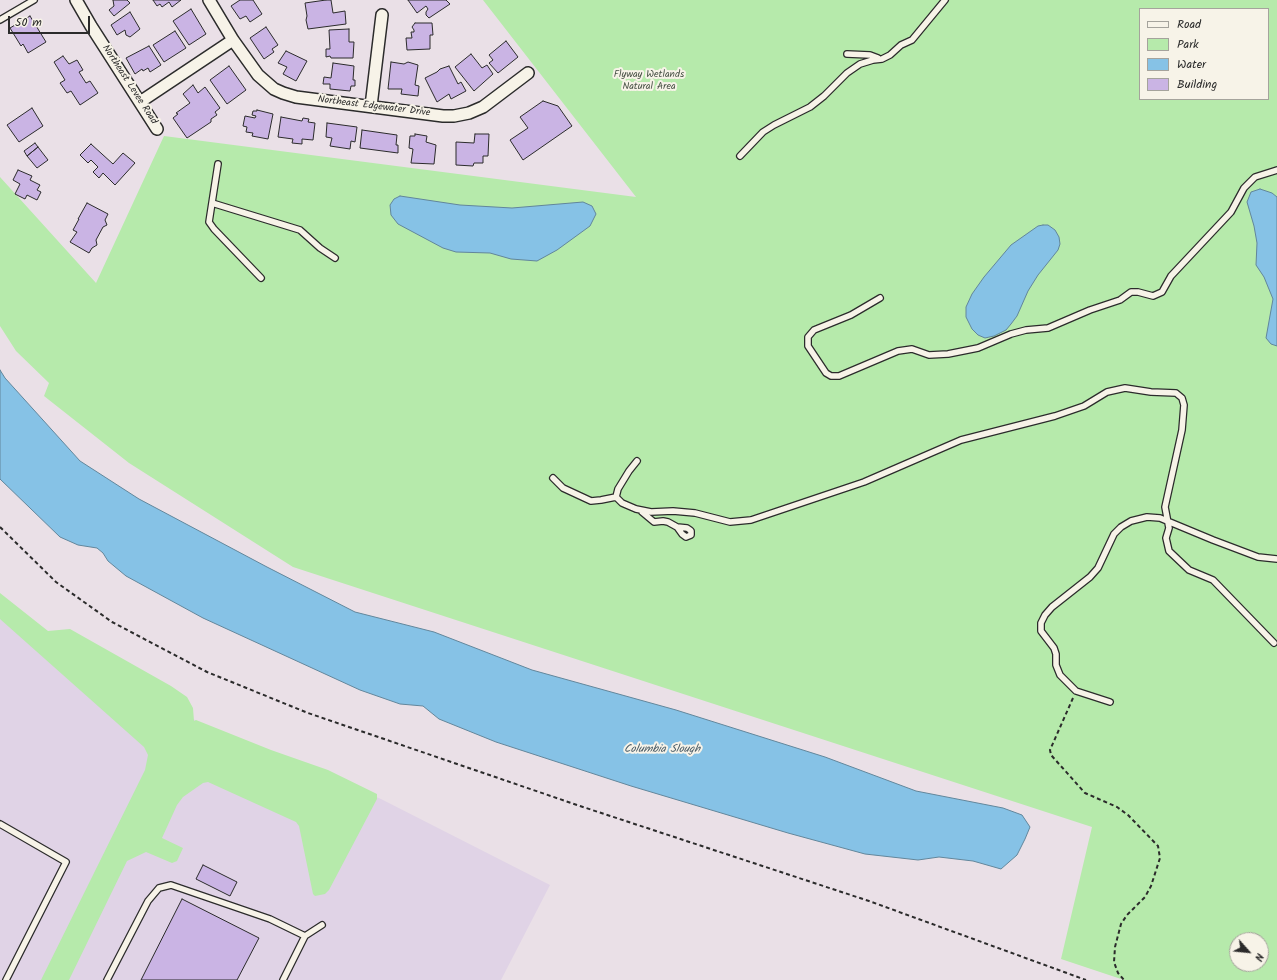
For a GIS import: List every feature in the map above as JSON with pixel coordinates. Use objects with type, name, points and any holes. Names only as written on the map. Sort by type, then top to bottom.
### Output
[{"type":"street","name":"Northeast Levee Road","points":[[76,0],[91,26],[158,129]]},
{"type":"street","name":"Northeast Edgewater Drive","points":[[209,0],[233,40],[258,75],[269,86],[282,93],[296,97],[443,116],[454,116],[469,113],[483,107],[528,73]]},
{"type":"street","points":[[371,106],[382,15]]},
{"type":"street","points":[[140,102],[233,40]]},
{"type":"lane","points":[[0,20],[34,0]]},
{"type":"lane","points":[[740,156],[763,132],[810,107],[824,96],[847,73],[860,64],[882,59],[912,40],[945,0]]},
{"type":"lane","points":[[847,54],[870,55],[882,59]]},
{"type":"lane","points":[[218,164],[209,222],[261,278]]},
{"type":"lane","points":[[880,298],[851,315],[814,330],[808,337],[808,346],[826,372],[831,376],[839,376],[898,351],[912,349],[929,354],[948,354],[978,348],[1011,334],[1026,330],[1048,328],[1090,310],[1120,300],[1131,292],[1138,292],[1153,296],[1162,292],[1171,276],[1231,212],[1244,188],[1255,177],[1277,170]]},
{"type":"lane","points":[[212,203],[300,230],[320,248],[335,258]]},
{"type":"lane","points":[[616,497],[622,503],[640,510],[651,512],[673,511],[695,513],[730,522],[751,520],[864,482],[961,440],[1055,416],[1084,406],[1107,392],[1125,388],[1151,392],[1176,393],[1182,398],[1184,405],[1182,430],[1165,507],[1169,528],[1166,538],[1169,551],[1189,570],[1213,580],[1274,643]]},
{"type":"lane","points":[[616,497],[618,489],[637,461]]},
{"type":"lane","points":[[553,478],[563,488],[590,501],[616,497]]},
{"type":"lane","points":[[640,510],[654,522],[666,522],[677,527]]},
{"type":"lane","points":[[1110,702],[1076,690],[1060,675],[1056,665],[1056,654],[1054,648],[1041,631],[1041,623],[1044,615],[1052,607],[1094,573],[1114,534],[1121,526],[1131,521],[1147,517],[1160,518],[1258,557],[1277,559]]},
{"type":"lane","points":[[0,824],[66,862],[6,980]]},
{"type":"lane","points":[[107,980],[148,901],[159,888],[171,885],[270,919],[305,936]]},
{"type":"lane","points":[[282,980],[305,936],[322,925]]},
{"type":"path","points":[[0,527],[56,582],[112,622],[207,672],[308,713],[580,806],[869,901],[1086,980]]},
{"type":"path","points":[[1076,690],[1050,750],[1051,755],[1085,793],[1117,807],[1128,814],[1158,846],[1160,858],[1146,897],[1127,915],[1121,924],[1115,947],[1114,962],[1118,973],[1124,980]]},
{"type":"shaded area","points":[[0,596],[40,627],[120,680],[197,721],[381,799],[550,885],[501,980],[0,980]]},
{"type":"green space","name":"Flyway Wetlands Natural Area","points":[[483,0],[1277,0],[1277,980],[1124,980],[1061,959],[1092,827],[293,567],[129,463],[44,396],[49,383],[16,351],[0,326],[0,177],[96,283],[164,136],[636,197]]},
{"type":"green space","points":[[0,593],[48,631],[70,629],[171,686],[187,697],[193,708],[194,721],[196,720],[271,750],[328,770],[377,794],[377,799],[329,890],[325,894],[315,896],[313,894],[299,826],[296,822],[208,782],[203,783],[183,797],[177,805],[162,838],[183,848],[177,861],[172,863],[146,852],[127,861],[69,980],[41,980],[145,770],[148,755],[144,747],[0,619]]},
{"type":"water","points":[[1260,189],[1272,193],[1277,197],[1277,346],[1271,344],[1266,338],[1273,299],[1264,277],[1256,265],[1257,243],[1247,202],[1251,192]]},
{"type":"water","points":[[400,196],[460,205],[512,208],[583,202],[592,206],[596,214],[590,226],[557,250],[537,261],[511,259],[490,253],[456,252],[443,248],[398,224],[391,215],[390,205],[394,199]]},
{"type":"water","points":[[1048,225],[1055,230],[1059,237],[1060,244],[1058,250],[1038,275],[1028,291],[1017,316],[1006,330],[994,336],[985,338],[978,335],[972,329],[966,317],[966,307],[972,294],[1011,245],[1038,226]]},
{"type":"water","name":"Columbia Slough","points":[[0,370],[5,378],[80,461],[139,499],[355,612],[434,632],[532,670],[676,710],[825,757],[916,791],[1003,808],[1022,815],[1030,827],[1025,839],[1017,855],[1001,869],[973,861],[939,857],[918,860],[865,854],[788,833],[631,786],[496,742],[439,719],[423,706],[400,704],[360,690],[203,618],[126,576],[108,561],[103,553],[97,548],[78,545],[60,537],[0,479]]},
{"type":"building","points":[[113,0],[127,0],[130,3],[114,16],[109,10],[114,6]]},
{"type":"building","points":[[153,0],[181,0],[172,7],[169,2],[162,7],[160,4],[157,6]]},
{"type":"building","points":[[240,0],[253,0],[262,14],[250,22],[246,16],[240,19],[231,6]]},
{"type":"building","points":[[331,0],[333,13],[345,11],[346,24],[308,29],[305,3]]},
{"type":"building","points":[[408,0],[446,0],[450,4],[429,18],[426,15],[428,9],[426,6],[417,13]]},
{"type":"building","points":[[191,9],[206,34],[189,45],[173,21]]},
{"type":"building","points":[[130,12],[140,29],[130,37],[126,35],[125,30],[117,35],[111,25]]},
{"type":"building","points":[[30,16],[46,42],[28,53],[23,44],[21,46],[10,28]]},
{"type":"building","points":[[415,23],[432,23],[433,35],[430,35],[430,49],[407,50],[406,38],[412,38],[411,32],[414,32],[414,30],[412,27]]},
{"type":"building","points":[[266,27],[278,45],[272,49],[274,52],[264,59],[250,38]]},
{"type":"building","points":[[349,29],[349,42],[354,42],[353,58],[326,57],[326,49],[330,49],[329,30]]},
{"type":"building","points":[[175,31],[186,48],[164,62],[153,45]]},
{"type":"building","points":[[506,41],[518,57],[498,73],[489,63],[493,60],[489,55]]},
{"type":"building","points":[[149,46],[161,65],[150,72],[148,68],[143,71],[142,69],[135,74],[126,58]]},
{"type":"building","points":[[286,51],[307,61],[296,81],[283,74],[287,67],[278,63]]},
{"type":"building","points":[[471,54],[482,68],[487,65],[493,74],[474,91],[455,67]]},
{"type":"building","points":[[63,56],[69,64],[77,60],[83,70],[79,72],[86,83],[90,81],[98,93],[80,105],[71,91],[67,93],[60,83],[65,80],[54,62]]},
{"type":"building","points":[[391,62],[404,64],[408,62],[418,65],[415,85],[419,86],[418,96],[401,94],[402,89],[388,89]]},
{"type":"building","points":[[333,63],[354,66],[353,80],[355,80],[355,86],[351,86],[350,91],[330,89],[330,84],[323,84],[324,77],[331,78]]},
{"type":"building","points":[[229,66],[246,90],[227,104],[210,80]]},
{"type":"building","points":[[449,66],[458,84],[461,82],[466,91],[451,99],[449,94],[437,102],[425,78],[440,69]]},
{"type":"building","points":[[193,85],[198,93],[205,87],[220,108],[215,112],[217,115],[211,119],[211,122],[187,138],[173,118],[178,114],[176,113],[190,103],[183,94]]},
{"type":"building","points":[[543,101],[558,106],[572,126],[523,160],[510,140],[528,128],[520,117]]},
{"type":"building","points":[[32,108],[43,126],[19,142],[7,125]]},
{"type":"building","points":[[257,110],[273,114],[268,139],[252,136],[253,133],[246,132],[247,127],[243,126],[245,116],[255,118],[256,116],[252,115],[253,111]]},
{"type":"building","points":[[281,117],[302,121],[303,118],[309,119],[308,122],[315,123],[313,140],[302,139],[302,144],[292,143],[293,139],[278,137]]},
{"type":"building","points":[[327,123],[357,127],[355,142],[351,141],[350,149],[330,146],[332,138],[326,137]]},
{"type":"building","points":[[362,130],[397,135],[396,145],[398,145],[398,153],[360,148]]},
{"type":"building","points":[[415,134],[427,136],[426,142],[436,145],[434,164],[411,163],[413,149],[409,148],[410,136],[415,136]]},
{"type":"building","points":[[475,134],[489,134],[488,156],[483,156],[483,163],[474,163],[473,166],[456,165],[456,142],[474,143]]},
{"type":"building","points":[[35,143],[38,147],[27,156],[24,151]]},
{"type":"building","points":[[91,144],[113,164],[123,153],[135,163],[115,185],[103,173],[99,178],[93,172],[98,167],[91,160],[88,163],[80,155]]},
{"type":"building","points":[[38,147],[48,160],[37,168],[27,156]]},
{"type":"building","points":[[18,170],[32,176],[30,180],[40,185],[37,190],[41,192],[37,200],[27,195],[25,199],[15,194],[20,184],[13,180]]},
{"type":"building","points":[[87,203],[108,214],[105,220],[107,225],[103,227],[96,240],[97,245],[92,248],[89,253],[70,242],[77,232],[73,230]]},
{"type":"building","points":[[203,865],[237,882],[230,896],[196,879]]},
{"type":"building","points":[[182,899],[259,938],[237,980],[141,980]]}]
